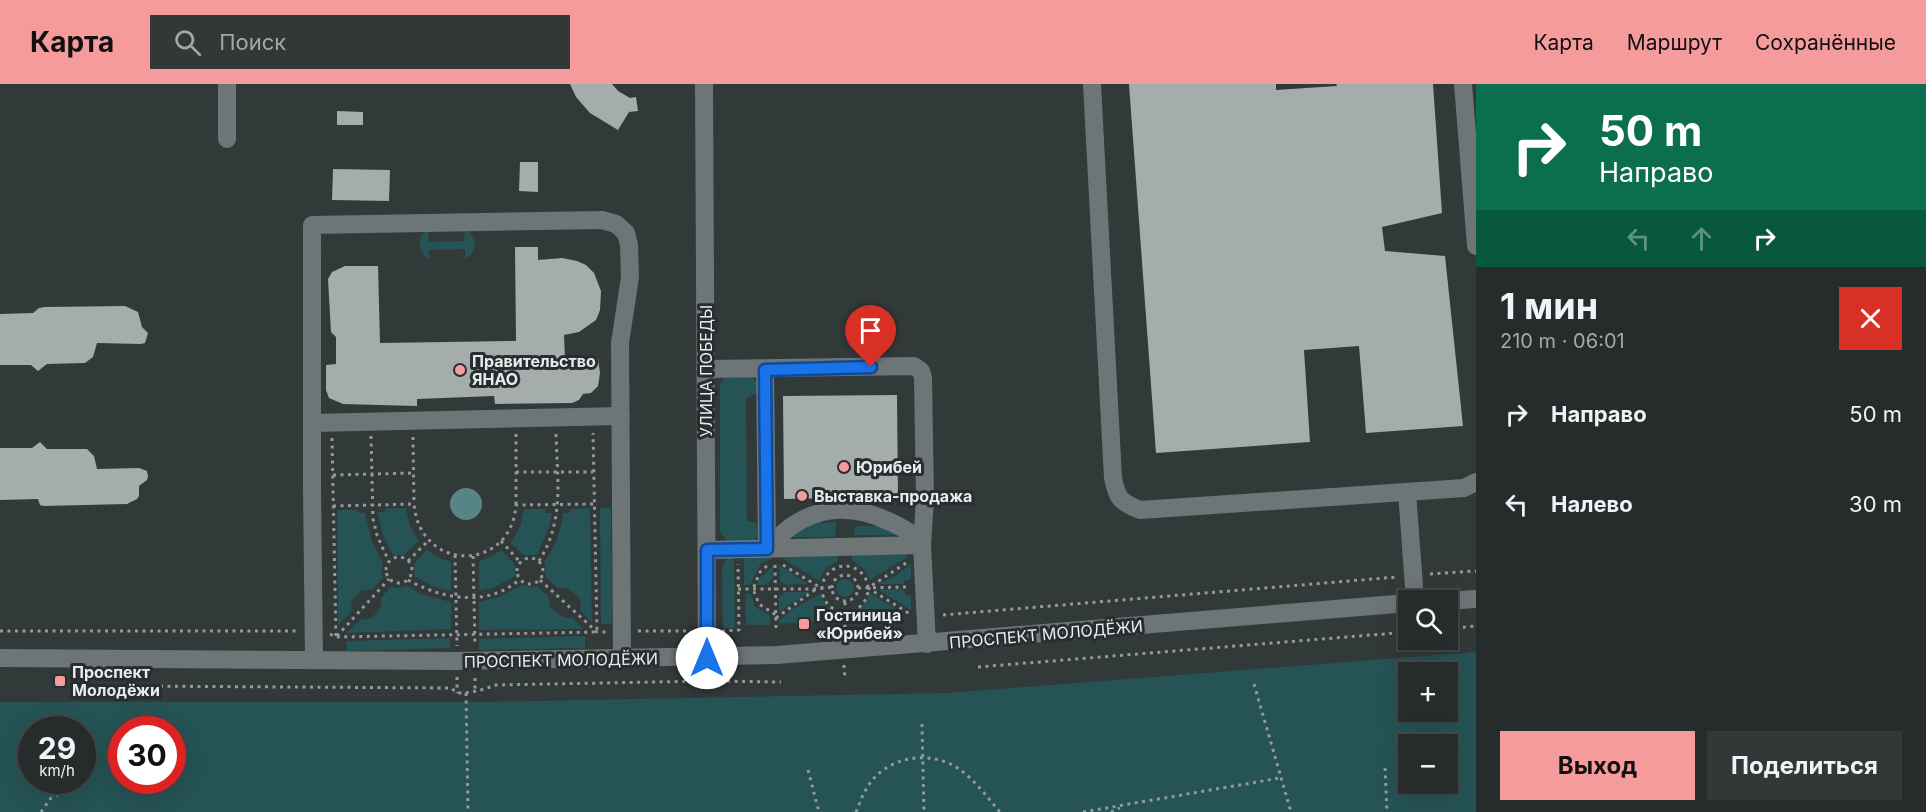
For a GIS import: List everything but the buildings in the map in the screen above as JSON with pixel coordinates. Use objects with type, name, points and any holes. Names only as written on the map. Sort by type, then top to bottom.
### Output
[{"type":"street","points":[[227,84],[227,139]]},
{"type":"street","name":"УЛИЦА ПОБЕДЫ","points":[[704,84],[707,658]]},
{"type":"street","points":[[1092,84],[1113,478],[1116,495],[1126,504],[1140,510],[1464,488],[1476,482]]},
{"type":"street","points":[[1463,84],[1476,246]]},
{"type":"street","points":[[314,660],[312,225],[602,220],[615,224],[626,233],[629,245],[630,277],[620,343],[622,659]]},
{"type":"street","points":[[705,369],[765,370],[914,366],[921,371],[926,499],[922,545],[927,644]]},
{"type":"street","points":[[765,370],[771,556]]},
{"type":"street","points":[[313,423],[621,416]]},
{"type":"street","points":[[1407,492],[1414,590]]},
{"type":"street","points":[[771,556],[790,526],[816,513],[828,511],[864,512],[878,516],[906,530],[922,545]]},
{"type":"street","points":[[707,550],[771,556],[922,545]]},
{"type":"street","points":[[1458,600],[1476,599]]},
{"type":"street","name":"ПРОСПЕКТ МОЛОДЁЖИ","points":[[0,658],[457,662],[707,658],[927,644],[1398,604]]},
{"type":"path","points":[[539,561],[555,528],[558,504],[556,431]]},
{"type":"path","points":[[546,432],[565,431]]},
{"type":"path","points":[[584,431],[593,431],[597,632]]},
{"type":"path","points":[[413,434],[414,504],[417,522],[428,541],[442,551],[455,555],[473,556],[488,551],[501,541],[510,528],[516,505],[516,432],[526,432]]},
{"type":"path","points":[[361,435],[381,434]]},
{"type":"path","points":[[332,435],[336,637]]},
{"type":"path","points":[[371,435],[373,519],[377,535],[389,562],[386,571],[389,579],[400,584],[408,580],[412,573],[408,561]]},
{"type":"path","points":[[516,472],[593,472]]},
{"type":"path","points":[[333,475],[414,473]]},
{"type":"path","points":[[333,506],[414,504]]},
{"type":"path","points":[[516,505],[594,504]]},
{"type":"path","points":[[408,561],[428,541]]},
{"type":"path","points":[[501,541],[521,562]]},
{"type":"path","points":[[336,637],[739,630],[738,554]]},
{"type":"path","points":[[455,555],[457,650]]},
{"type":"path","points":[[473,556],[475,650]]},
{"type":"path","points":[[771,556],[819,588],[828,604],[844,612],[861,605],[868,588],[861,572],[850,566],[838,566],[827,573],[819,588],[776,616]]},
{"type":"path","points":[[771,556],[776,629]]},
{"type":"path","points":[[771,556],[760,572],[753,589],[759,604],[776,616]]},
{"type":"path","points":[[389,562],[400,558],[408,561]]},
{"type":"path","points":[[520,579],[518,571],[521,562],[531,558],[539,561],[543,568],[540,580]]},
{"type":"path","points":[[868,588],[909,561]]},
{"type":"path","points":[[868,588],[916,617],[926,617],[1476,571]]},
{"type":"path","points":[[843,575],[852,577],[858,588],[852,598],[845,601],[834,595],[832,587],[836,579],[843,575]]},
{"type":"path","points":[[336,637],[389,579]]},
{"type":"path","points":[[520,579],[531,583],[540,580]]},
{"type":"path","points":[[408,580],[428,590],[456,597],[474,598],[501,591],[520,579]]},
{"type":"path","points":[[540,580],[597,632]]},
{"type":"path","points":[[738,589],[832,587]]},
{"type":"path","points":[[858,588],[915,587]]},
{"type":"path","points":[[1458,628],[1476,626]]},
{"type":"path","points":[[0,631],[296,631]]},
{"type":"path","points":[[978,667],[1398,633]]},
{"type":"path","points":[[475,675],[475,693]]},
{"type":"path","points":[[130,686],[452,688],[457,693],[475,693],[496,685],[781,682]]},
{"type":"path","points":[[1254,684],[1291,812]]},
{"type":"path","points":[[466,693],[468,812]]},
{"type":"path","points":[[922,724],[924,812]]},
{"type":"path","points":[[856,812],[870,783],[882,770],[895,763],[923,757],[946,762],[962,772],[1000,812]]},
{"type":"path","points":[[1385,768],[1387,812]]},
{"type":"path","points":[[808,770],[819,812]]},
{"type":"path","points":[[1083,812],[1280,778]]},
{"type":"path","points":[[41,812],[51,798],[60,794]]},
{"type":"path","points":[[1111,812],[1125,805]]},
{"type":"shaded area","points":[[465,229],[472,236],[475,244],[473,252],[465,259],[465,249],[429,250],[429,260],[420,249],[421,237],[428,230],[429,242],[464,241]]},
{"type":"shaded area","points":[[725,377],[752,377],[758,384],[756,394],[746,398],[747,521],[756,523],[759,535],[752,542],[728,542],[720,532],[720,384]]},
{"type":"shaded area","points":[[466,488],[477,493],[482,504],[477,515],[466,520],[455,515],[450,504],[455,493]]},
{"type":"shaded area","points":[[406,508],[410,526],[419,541],[404,555],[393,555],[383,535],[377,512],[385,512],[385,509]]},
{"type":"shaded area","points":[[590,508],[592,623],[580,610],[581,600],[568,588],[558,588],[546,577],[544,562],[557,539],[563,513],[570,513],[570,509]]},
{"type":"shaded area","points":[[600,508],[611,508],[612,624],[601,624]]},
{"type":"shaded area","points":[[524,509],[545,509],[545,513],[552,513],[548,530],[537,555],[524,555],[511,543],[520,527]]},
{"type":"shaded area","points":[[337,510],[357,510],[358,513],[365,513],[372,542],[383,563],[381,570],[383,578],[372,590],[362,590],[352,600],[351,612],[338,625]]},
{"type":"shaded area","points":[[821,519],[822,523],[836,522],[835,537],[784,537]]},
{"type":"shaded area","points":[[855,526],[877,526],[904,535],[854,535]]},
{"type":"shaded area","points":[[426,550],[451,562],[451,591],[432,586],[415,577],[414,564]]},
{"type":"shaded area","points":[[502,550],[515,565],[515,576],[495,587],[479,591],[479,562]]},
{"type":"shaded area","points":[[907,554],[907,557],[870,580],[864,569],[852,560],[852,555]]},
{"type":"shaded area","points":[[779,556],[837,556],[838,561],[826,569],[819,581]]},
{"type":"shaded area","points":[[734,557],[735,628],[723,628],[722,568],[726,559]]},
{"type":"shaded area","points":[[744,557],[772,557],[761,563],[750,585],[744,585]]},
{"type":"shaded area","points":[[911,563],[911,579],[904,581],[903,584],[878,584],[897,575]]},
{"type":"shaded area","points":[[779,565],[808,584],[786,585],[780,581]]},
{"type":"shaded area","points":[[773,566],[773,579],[766,585],[757,585],[760,578]]},
{"type":"shaded area","points":[[845,579],[851,582],[854,588],[851,594],[845,597],[839,594],[836,588],[839,582]]},
{"type":"shaded area","points":[[522,585],[537,586],[549,597],[549,606],[563,617],[573,618],[583,629],[479,630],[479,602],[498,597]]},
{"type":"shaded area","points":[[391,586],[399,588],[407,586],[423,595],[451,602],[451,629],[347,633],[360,620],[372,618],[381,607],[381,598]]},
{"type":"shaded area","points":[[902,589],[906,595],[911,596],[911,610],[878,590]]},
{"type":"shaded area","points":[[786,592],[809,592],[779,612],[779,597]]},
{"type":"shaded area","points":[[869,593],[903,613],[903,616],[853,619],[852,613],[866,602]]},
{"type":"shaded area","points":[[745,594],[751,594],[755,607],[770,615],[770,625],[746,625]]},
{"type":"shaded area","points":[[820,594],[825,604],[836,615],[837,620],[779,624],[779,621],[793,609]]},
{"type":"shaded area","points":[[585,636],[585,648],[479,650],[479,639]]},
{"type":"shaded area","points":[[450,638],[450,648],[347,651],[346,641]]},
{"type":"shaded area","points":[[1476,652],[1476,812],[0,812],[0,702],[484,702],[947,693]]},
{"type":"place","name":"Правительство ЯНАО","points":[[460,370]]},
{"type":"place","name":"Юрибей","points":[[844,467]]},
{"type":"place","name":"Выставка-продажа","points":[[802,496]]},
{"type":"place","name":"Гостиница «Юрибей»","points":[[804,624]]},
{"type":"place","name":"Проспект Молодёжи","points":[[60,681]]},
{"type":"route","points":[[707,658],[707,550],[767,549],[765,370],[871,367]]}]
